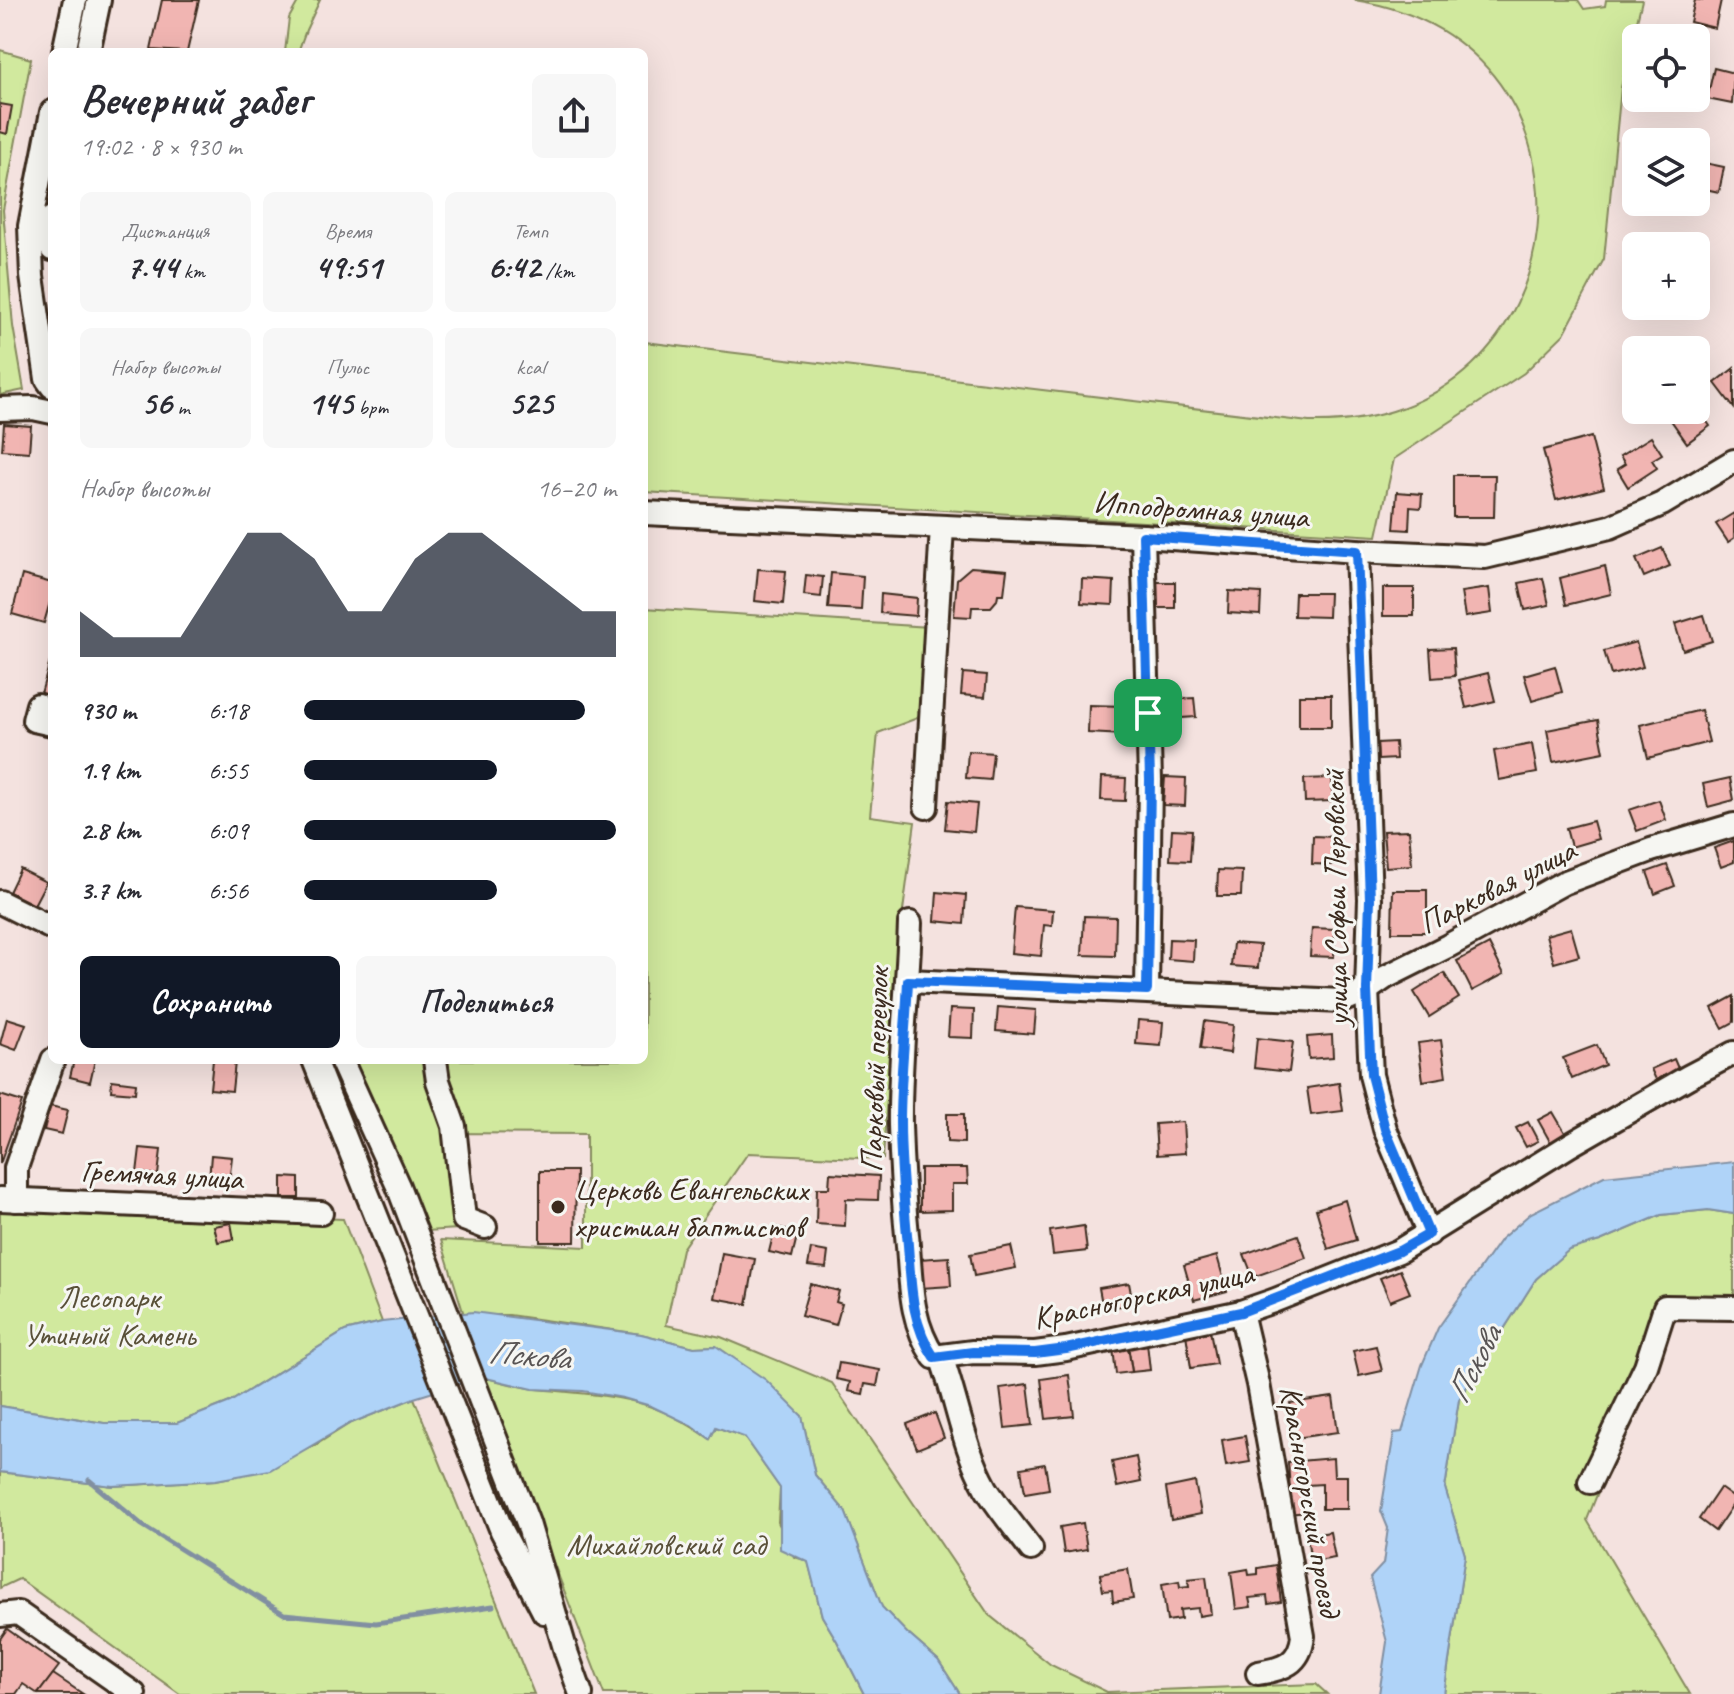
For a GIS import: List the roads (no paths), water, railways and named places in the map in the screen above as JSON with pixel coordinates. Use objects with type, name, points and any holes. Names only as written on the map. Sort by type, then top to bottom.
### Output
[{"type":"street","points":[[65,48],[75,0]]},
{"type":"street","points":[[89,48],[99,0]]},
{"type":"street","points":[[48,133],[30,226],[34,291],[48,380]]},
{"type":"street","points":[[0,409],[33,408],[48,411]]},
{"type":"street","name":"Ипподромная улица","points":[[648,513],[1143,536],[1485,557],[1584,534],[1662,504],[1734,461]]},
{"type":"street","points":[[926,807],[942,527]]},
{"type":"street","points":[[1143,536],[1150,780],[1147,990]]},
{"type":"street","name":"улица Софьи Перовской","points":[[1357,551],[1370,899],[1367,990],[1371,1075],[1385,1129],[1429,1234]]},
{"type":"street","points":[[38,705],[34,720],[48,723]]},
{"type":"street","name":"Парковая улица","points":[[908,981],[1341,1001],[1367,990],[1563,883],[1651,850],[1734,825]]},
{"type":"street","points":[[0,902],[48,926]]},
{"type":"street","name":"Парковый переулок","points":[[910,923],[900,1122],[903,1198],[910,1290],[916,1321],[924,1342],[938,1357]]},
{"type":"street","name":"Красногорская улица","points":[[938,1357],[973,1352],[1035,1353],[1066,1349],[1241,1312],[1399,1251],[1570,1145],[1734,1053]]},
{"type":"street","points":[[8,1199],[52,1064]]},
{"type":"street","points":[[316,1064],[502,1531],[566,1652]]},
{"type":"street","points":[[343,1064],[398,1186],[528,1523],[581,1694]]},
{"type":"street","points":[[436,1064],[438,1081],[454,1126],[464,1219],[485,1227]]},
{"type":"street","name":"Гремячая улица","points":[[8,1199],[321,1213]]},
{"type":"street","points":[[1590,1482],[1646,1366],[1665,1307],[1734,1308]]},
{"type":"street","name":"Красногорский проезд","points":[[1241,1312],[1258,1384],[1303,1636],[1298,1656],[1290,1665],[1258,1673]]},
{"type":"street","points":[[938,1357],[951,1384],[966,1442],[986,1488],[1031,1549]]},
{"type":"street","points":[[0,1615],[18,1613],[134,1694]]},
{"type":"water","name":"Пскова","points":[[1734,1162],[1734,1214],[1708,1210],[1661,1215],[1600,1241],[1569,1250],[1536,1279],[1459,1399],[1445,1488],[1465,1555],[1444,1694],[1379,1694],[1387,1642],[1370,1578],[1383,1564],[1388,1528],[1381,1511],[1394,1433],[1402,1432],[1422,1365],[1438,1328],[1501,1239],[1531,1213],[1604,1176]]},
{"type":"water","name":"Пскова","points":[[473,1312],[641,1334],[694,1347],[716,1346],[766,1380],[802,1416],[815,1475],[845,1511],[882,1607],[938,1660],[960,1694],[864,1694],[822,1616],[808,1562],[780,1549],[780,1488],[744,1437],[716,1427],[710,1439],[691,1425],[651,1406],[623,1398],[583,1391],[533,1389],[482,1377],[414,1398],[349,1424],[270,1470],[216,1480],[113,1486],[0,1472],[0,1406],[104,1423],[177,1423],[230,1402],[345,1331],[382,1322]]},
{"type":"waterway","points":[[89,1480],[142,1525],[284,1614],[376,1623],[493,1606]]},
{"type":"place","name":"Церковь Евангельских христиан баптистов","points":[[558,1207]]},
{"type":"park label","name":"Лесопарк Утиный Камень","points":[[109,1316]]},
{"type":"park label","name":"Михайловский сад","points":[[666,1544]]}]
